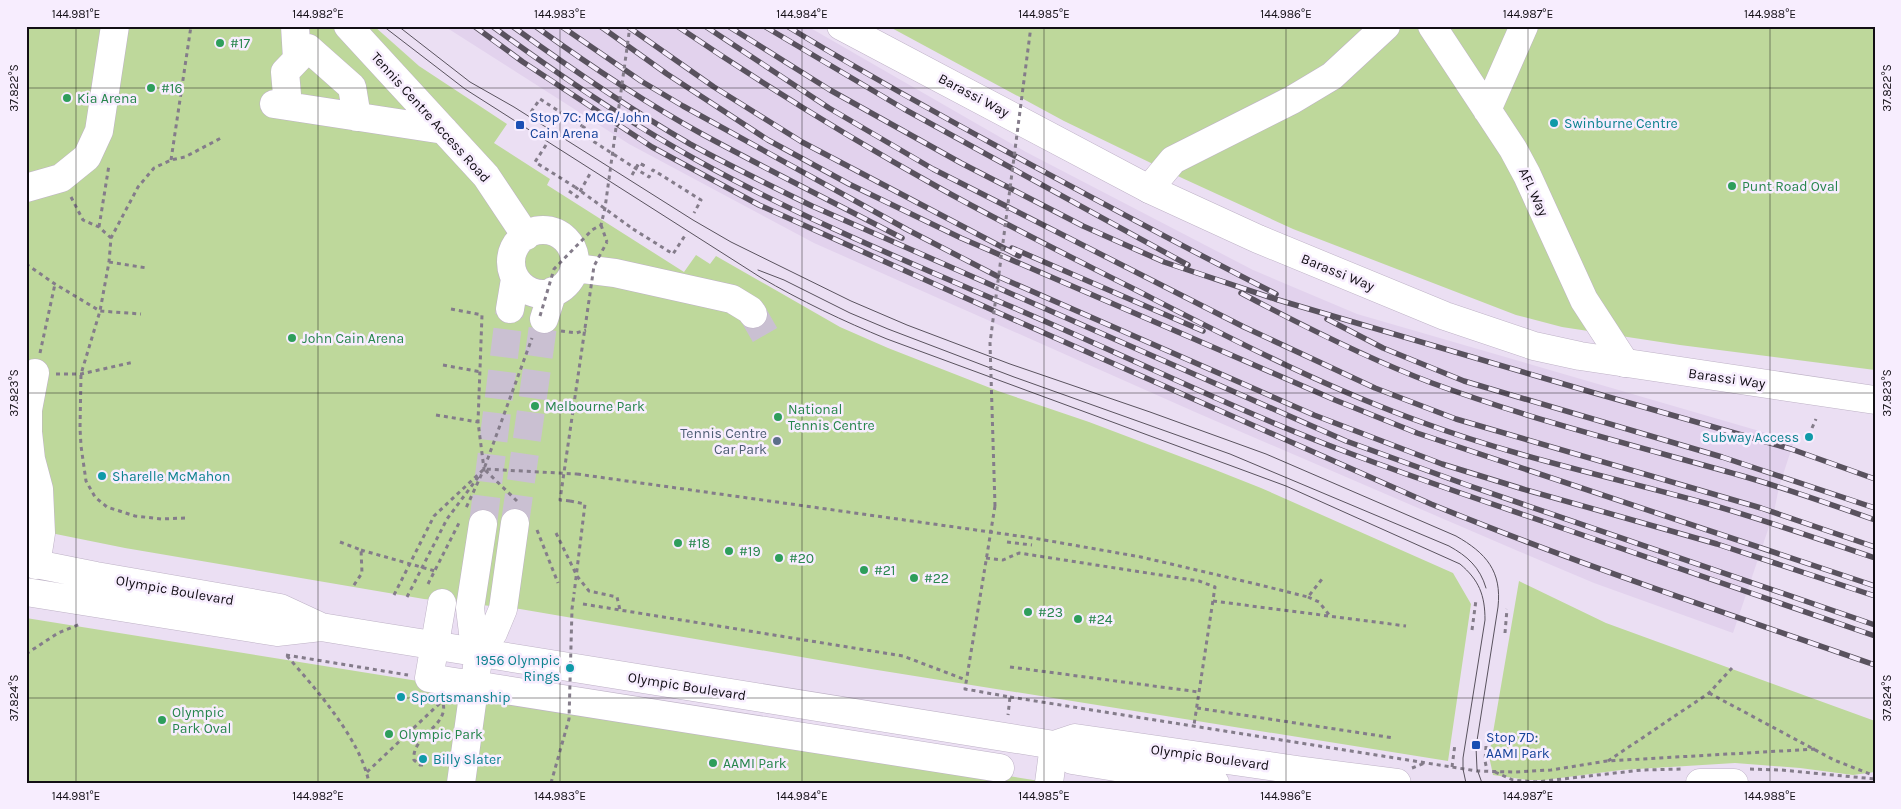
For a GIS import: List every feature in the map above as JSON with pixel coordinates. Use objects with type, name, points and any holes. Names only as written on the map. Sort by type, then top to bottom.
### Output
[{"type":"main road","points":[[26,188],[61,178],[87,158],[99,131],[115,26]]},
{"type":"main road","points":[[295,26],[297,59]]},
{"type":"main road","name":"Tennis Centre Access Road","points":[[348,26],[486,176],[526,236]]},
{"type":"main road","name":"Barassi Way","points":[[841,26],[1150,189],[1258,239],[1445,316],[1534,346],[1580,356],[1875,400]]},
{"type":"main road","points":[[1150,189],[1173,160],[1292,100],[1332,76],[1386,26]]},
{"type":"main road","name":"AFL Way","points":[[1432,26],[1513,149],[1584,300],[1625,363]]},
{"type":"main road","points":[[1487,110],[1524,26]]},
{"type":"main road","points":[[358,117],[352,87],[308,48],[285,72],[281,105],[358,117],[444,130]]},
{"type":"main road","points":[[510,309],[515,279],[511,260],[519,242],[526,236],[546,231],[565,239],[575,258],[575,268],[566,286],[558,291],[529,292],[515,279]]},
{"type":"main road","points":[[575,268],[615,273],[732,299],[754,314]]},
{"type":"main road","points":[[539,322],[553,291]]},
{"type":"main road","points":[[29,592],[31,563],[41,533],[39,490],[31,459],[28,432],[28,410],[35,373]]},
{"type":"main road","points":[[479,652],[494,633],[503,609],[524,518]]},
{"type":"main road","points":[[460,783],[479,652],[473,633],[470,608],[469,519]]},
{"type":"main road","name":"Olympic Boulevard","points":[[31,563],[280,608],[321,627]]},
{"type":"main road","name":"Olympic Boulevard","points":[[29,592],[277,632],[321,627],[1054,745],[1075,738],[1397,783]]},
{"type":"main road","points":[[434,595],[435,645],[429,678],[1000,768]]},
{"type":"main road","points":[[1049,783],[1054,745]]},
{"type":"main road","name":"Olympic Boulevard","points":[[1054,745],[1072,760],[1215,783]]},
{"type":"main road","points":[[1700,783],[1734,783]]},
{"type":"path","points":[[171,160],[191,26]]},
{"type":"path","points":[[551,783],[568,719],[572,609],[586,504],[560,500],[594,266],[607,242],[601,225],[605,208],[630,26]]},
{"type":"path","points":[[965,689],[995,506],[990,343],[1031,26]]},
{"type":"path","points":[[531,112],[540,99],[588,130],[585,136],[612,154],[649,177],[653,170],[701,200],[694,213]]},
{"type":"path","points":[[185,518],[134,516],[107,507],[95,497],[86,481],[81,446],[82,374],[100,311],[109,262],[110,238],[138,187],[154,168],[171,160],[185,158],[221,138]]},
{"type":"path","points":[[546,145],[535,162],[580,190],[633,229],[673,254],[686,234]]},
{"type":"path","points":[[632,174],[639,163],[644,166],[639,163],[636,168]]},
{"type":"path","points":[[580,190],[577,197],[568,191],[577,196],[590,172]]},
{"type":"path","points":[[67,191],[83,220],[99,227],[110,238]]},
{"type":"path","points":[[434,595],[435,571],[469,519],[484,469],[539,322],[554,268],[592,230],[601,225]]},
{"type":"path","points":[[109,262],[147,268]]},
{"type":"path","points":[[26,264],[100,311],[140,314]]},
{"type":"path","points":[[35,373],[55,284]]},
{"type":"path","points":[[451,309],[482,315],[478,422],[484,469],[524,518],[558,584]]},
{"type":"path","points":[[82,374],[134,362]]},
{"type":"path","points":[[443,365],[481,372]]},
{"type":"path","points":[[436,415],[478,422]]},
{"type":"path","points":[[1812,428],[1816,419]]},
{"type":"path","points":[[407,598],[447,519],[484,469]]},
{"type":"path","points":[[394,595],[434,516],[484,469],[577,474],[1034,538],[1141,557],[1308,597],[1319,602],[1330,616]]},
{"type":"path","points":[[556,533],[576,576],[589,591],[617,597],[620,610]]},
{"type":"path","points":[[340,542],[361,550],[435,571]]},
{"type":"path","points":[[1007,542],[1032,545]]},
{"type":"path","points":[[352,588],[362,573],[361,550]]},
{"type":"path","points":[[986,558],[1003,560],[1019,553],[1199,581],[1215,587],[1194,725]]},
{"type":"path","points":[[1308,597],[1322,579]]},
{"type":"path","points":[[1213,600],[1406,626]]},
{"type":"path","points":[[1472,630],[1476,600]]},
{"type":"path","points":[[583,604],[903,656],[966,680]]},
{"type":"path","points":[[1504,633],[1508,609]]},
{"type":"path","points":[[26,654],[58,633],[82,623]]},
{"type":"path","points":[[287,656],[317,691],[352,741],[367,772],[369,783]]},
{"type":"path","points":[[1010,667],[1199,692]]},
{"type":"path","points":[[1607,761],[1709,693],[1732,668]]},
{"type":"path","points":[[1709,693],[1816,748],[1834,760],[1875,776]]},
{"type":"path","points":[[1010,697],[1477,771],[1551,770],[1607,761],[1816,748]]},
{"type":"path","points":[[367,772],[442,700],[444,713],[415,748],[414,760],[423,765]]},
{"type":"path","points":[[1197,708],[1394,738]]},
{"type":"path","points":[[1452,767],[1455,744]]},
{"type":"path","points":[[1486,746],[1485,761],[1487,770]]},
{"type":"shaded area","points":[[444,26],[807,26],[1026,152],[1253,270],[1357,314],[1794,441],[1779,487],[1774,512],[1733,633],[1594,583],[1518,551],[1195,412],[814,243],[629,144]]},
{"type":"green space","name":"Melbourne Park","points":[[26,26],[374,26],[419,66],[507,124],[494,143],[550,179],[547,185],[684,272],[696,255],[710,264],[716,256],[840,327],[888,348],[998,391],[1089,422],[1261,488],[1453,573],[1471,604],[1448,761],[871,669],[520,609],[424,599],[125,548],[26,528]]},
{"type":"green space","points":[[888,26],[1875,26],[1875,370],[1680,345],[1562,327],[1516,315],[1293,229],[1182,178],[1064,121]]},
{"type":"green space","points":[[1519,581],[1606,623],[1875,721],[1875,772],[1853,775],[1800,768],[1735,763],[1621,770],[1545,780],[1527,780],[1493,775],[1489,756]]},
{"type":"green space","name":"Olympic Park","points":[[26,618],[1052,783],[26,783]]},
{"type":"tunnel","points":[[483,524],[510,309]]},
{"type":"tunnel","points":[[753,314],[765,335]]},
{"type":"tunnel","points":[[515,523],[544,319]]},
{"type":"tram line","points":[[383,26],[465,89],[760,277],[838,318],[887,339],[1286,486],[1460,564],[1472,576],[1480,589],[1484,603],[1485,620],[1463,758],[1466,783]]},
{"type":"tram line","points":[[398,26],[470,82],[514,107],[693,220],[731,242],[851,301],[907,325],[1010,364],[1266,454],[1467,542],[1484,556],[1490,564],[1499,594],[1476,747],[1477,769],[1482,783]]},
{"type":"tram line","points":[[758,270],[784,280],[850,313],[888,329],[1014,377],[1230,454],[1449,546],[1472,563],[1480,574],[1486,588]]},
{"type":"railway","points":[[474,26],[523,62],[652,147],[759,205],[1431,504],[1596,568],[1875,665]]},
{"type":"railway","points":[[492,26],[569,81],[675,148],[742,185],[867,244],[1309,438],[1403,473],[1875,636]]},
{"type":"railway","points":[[512,26],[577,72],[690,144],[812,206],[1346,441],[1467,485],[1875,625]]},
{"type":"railway","points":[[535,26],[617,83],[680,122],[902,238]]},
{"type":"railway","points":[[561,26],[641,81],[683,106],[908,230],[997,276],[1314,415],[1442,464],[1717,544],[1875,596]]},
{"type":"railway","points":[[600,26],[667,74],[768,140],[849,184],[961,238],[1335,400],[1417,433],[1875,586]]},
{"type":"railway","points":[[627,26],[714,87],[802,142],[1019,256]]},
{"type":"railway","points":[[677,26],[805,109],[960,199],[1202,324],[1312,377],[1386,409],[1459,435],[1529,456],[1726,509],[1875,558]]},
{"type":"railway","points":[[705,26],[829,108],[933,169],[1244,327],[1375,388],[1456,419],[1761,508],[1875,547]]},
{"type":"railway","points":[[728,26],[830,90],[961,163],[1083,226],[1164,262],[1275,299],[1791,449],[1875,479]]},
{"type":"railway","points":[[764,26],[904,109],[1188,265]]},
{"type":"railway","points":[[787,26],[862,71],[991,143],[1276,294]]},
{"type":"railway","points":[[1012,248],[1203,331]]},
{"type":"railway","points":[[1241,293],[1335,341],[1432,383],[1546,421],[1773,485],[1875,520]]},
{"type":"railway","points":[[1327,319],[1383,348],[1464,381],[1722,457],[1875,508]]},
{"type":"place","name":"#17","points":[[220,43]]},
{"type":"place","name":"#16","points":[[151,88]]},
{"type":"place","name":"Kia Arena","points":[[67,98]]},
{"type":"place","name":"Swinburne Centre","points":[[1554,123]]},
{"type":"place","name":"Stop 7C: MCG/John Cain Arena","points":[[520,125]]},
{"type":"place","name":"Punt Road Oval","points":[[1732,186]]},
{"type":"place","name":"John Cain Arena","points":[[292,338]]},
{"type":"place","name":"Melbourne Park","points":[[535,406]]},
{"type":"place","name":"National Tennis Centre","points":[[778,417]]},
{"type":"place","name":"Subway Access","points":[[1809,437]]},
{"type":"place","name":"Tennis Centre Car Park","points":[[777,441]]},
{"type":"place","name":"Sharelle McMahon","points":[[102,476]]},
{"type":"place","name":"#18","points":[[678,543]]},
{"type":"place","name":"#19","points":[[729,551]]},
{"type":"place","name":"#20","points":[[779,558]]},
{"type":"place","name":"#21","points":[[864,570]]},
{"type":"place","name":"#22","points":[[914,578]]},
{"type":"place","name":"#23","points":[[1028,612]]},
{"type":"place","name":"#24","points":[[1078,619]]},
{"type":"place","name":"1956 Olympic Rings","points":[[570,668]]},
{"type":"place","name":"Sportsmanship","points":[[401,697]]},
{"type":"place","name":"Olympic Park Oval","points":[[162,720]]},
{"type":"place","name":"Olympic Park","points":[[389,734]]},
{"type":"place","name":"Stop 7D: AAMI Park","points":[[1476,745]]},
{"type":"place","name":"Billy Slater","points":[[423,759]]},
{"type":"place","name":"AAMI Park","points":[[713,763]]}]
